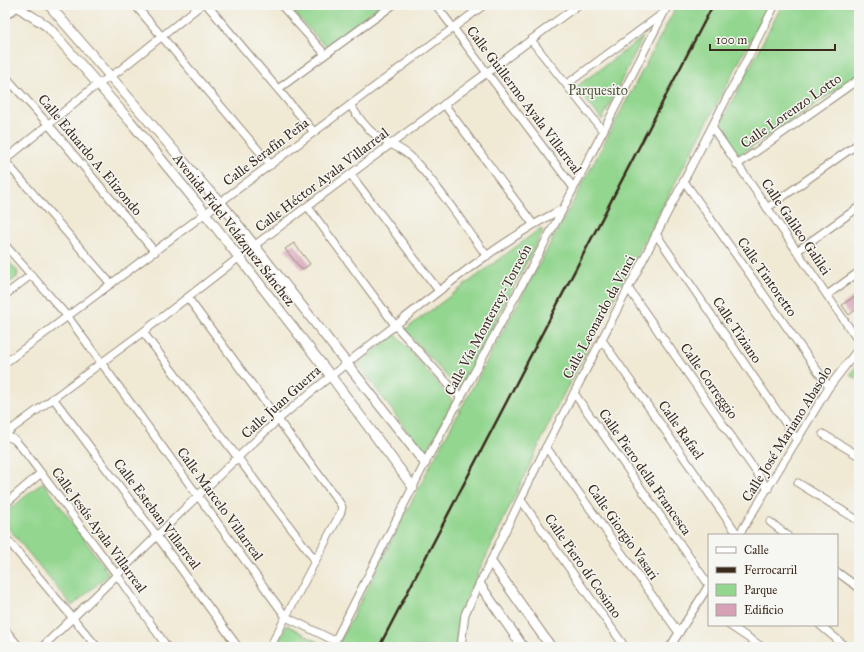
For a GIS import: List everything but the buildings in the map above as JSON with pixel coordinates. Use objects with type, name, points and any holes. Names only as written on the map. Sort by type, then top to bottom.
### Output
[{"type":"street","name":"Avenida Fidel Velázquez Sánchez","points":[[18,5],[49,28],[130,121],[239,257],[330,375],[413,487]]},
{"type":"street","points":[[5,16],[18,5]]},
{"type":"street","name":"Avenida Fidel Velázquez Sánchez","points":[[49,5],[208,190],[221,203],[425,463]]},
{"type":"street","points":[[135,5],[271,165]]},
{"type":"street","points":[[111,284],[5,161],[98,84],[120,70],[202,5]]},
{"type":"street","points":[[207,5],[314,132]]},
{"type":"street","points":[[281,5],[325,54]]},
{"type":"street","points":[[278,89],[393,5]]},
{"type":"street","name":"Calle Guillermo Ayala Villarreal","points":[[436,5],[573,187]]},
{"type":"street","name":"Calle Serafín Peña","points":[[5,363],[484,5]]},
{"type":"street","name":"Calle Héctor Ayala Villarreal","points":[[5,434],[143,332],[239,257],[351,175],[486,72],[578,5]]},
{"type":"street","name":"Calle Vía Monterrey-Torreón","points":[[333,644],[425,463],[563,209],[668,5]]},
{"type":"street","name":"Calle Leonardo da Vinci","points":[[461,647],[465,614],[546,447],[775,5]]},
{"type":"street","points":[[567,84],[664,13]]},
{"type":"street","points":[[531,40],[603,131]]},
{"type":"street","name":"Calle Eduardo A. Elizondo","points":[[5,76],[48,124],[155,252]]},
{"type":"street","name":"Calle Lorenzo Lotto","points":[[737,165],[859,79]]},
{"type":"street","points":[[444,104],[533,224]]},
{"type":"street","points":[[350,105],[374,134],[409,156],[436,187],[487,256]]},
{"type":"street","name":"Calle Galileo Galilei","points":[[712,127],[859,342]]},
{"type":"street","points":[[767,208],[859,143]]},
{"type":"street","points":[[351,175],[439,291]]},
{"type":"street","name":"Calle Tintoretto","points":[[684,182],[829,387]]},
{"type":"street","points":[[308,207],[395,325],[461,398]]},
{"type":"street","points":[[797,251],[859,207]]},
{"type":"street","name":"Calle Juan Guerra","points":[[42,647],[198,496],[279,420],[330,375],[487,256],[533,224],[563,209]]},
{"type":"street","name":"Calle Tiziano","points":[[656,234],[797,440]]},
{"type":"street","name":"Calle Marcelo Villarreal","points":[[5,245],[68,316],[286,617],[333,644]]},
{"type":"street","points":[[826,295],[859,272]]},
{"type":"street","points":[[5,295],[31,276]]},
{"type":"street","name":"Calle Correggio","points":[[628,288],[768,489]]},
{"type":"street","points":[[188,298],[342,507],[341,512],[270,647]]},
{"type":"street","points":[[143,332],[315,560]]},
{"type":"street","name":"Calle Rafael","points":[[602,340],[738,534]]},
{"type":"street","name":"Calle José Mariano Abasolo","points":[[740,534],[829,387],[859,348]]},
{"type":"street","name":"Calle Piero della Francesca","points":[[574,393],[708,584]]},
{"type":"street","name":"Calle Esteban Villarreal","points":[[53,398],[238,647]]},
{"type":"street","name":"Calle Jesús Ayala Villarreal","points":[[5,434],[10,436],[20,445],[117,575],[167,647]]},
{"type":"street","points":[[824,434],[859,456]]},
{"type":"street","name":"Calle Giorgio Vasari","points":[[546,447],[679,633]]},
{"type":"street","points":[[5,504],[41,473]]},
{"type":"street","points":[[798,483],[859,521]]},
{"type":"street","name":"Calle Piero dí Cosimo","points":[[521,500],[625,647]]},
{"type":"street","points":[[770,522],[786,534]]},
{"type":"street","points":[[5,537],[74,617],[97,647]]},
{"type":"street","points":[[491,562],[552,647]]},
{"type":"street","points":[[838,573],[859,588]]},
{"type":"street","points":[[480,585],[524,647]]},
{"type":"street","points":[[670,647],[708,587]]},
{"type":"street","points":[[730,626],[762,647]]},
{"type":"street","points":[[821,626],[846,647]]},
{"type":"street","points":[[5,632],[18,647]]},
{"type":"green space","points":[[287,5],[381,5],[325,46]]},
{"type":"green space","points":[[677,5],[769,5],[559,403],[464,603],[457,625],[456,647],[337,647],[431,464],[573,202]]},
{"type":"green space","points":[[782,5],[859,5],[859,75],[741,154],[737,154],[720,131],[719,127]]},
{"type":"green space","name":"Parquesito","points":[[643,37],[602,120],[576,87]]},
{"type":"green space","points":[[541,228],[543,231],[460,388],[457,388],[406,331],[406,329]]},
{"type":"green space","points":[[5,257],[18,272],[17,277],[5,286]]},
{"type":"green space","points":[[395,334],[453,401],[425,455],[358,364]]},
{"type":"green space","points":[[859,363],[859,380],[850,375]]},
{"type":"green space","points":[[43,482],[109,574],[72,606],[5,524],[5,513]]},
{"type":"green space","points":[[287,625],[325,646],[276,647]]},
{"type":"railway","points":[[379,647],[713,5]]}]
